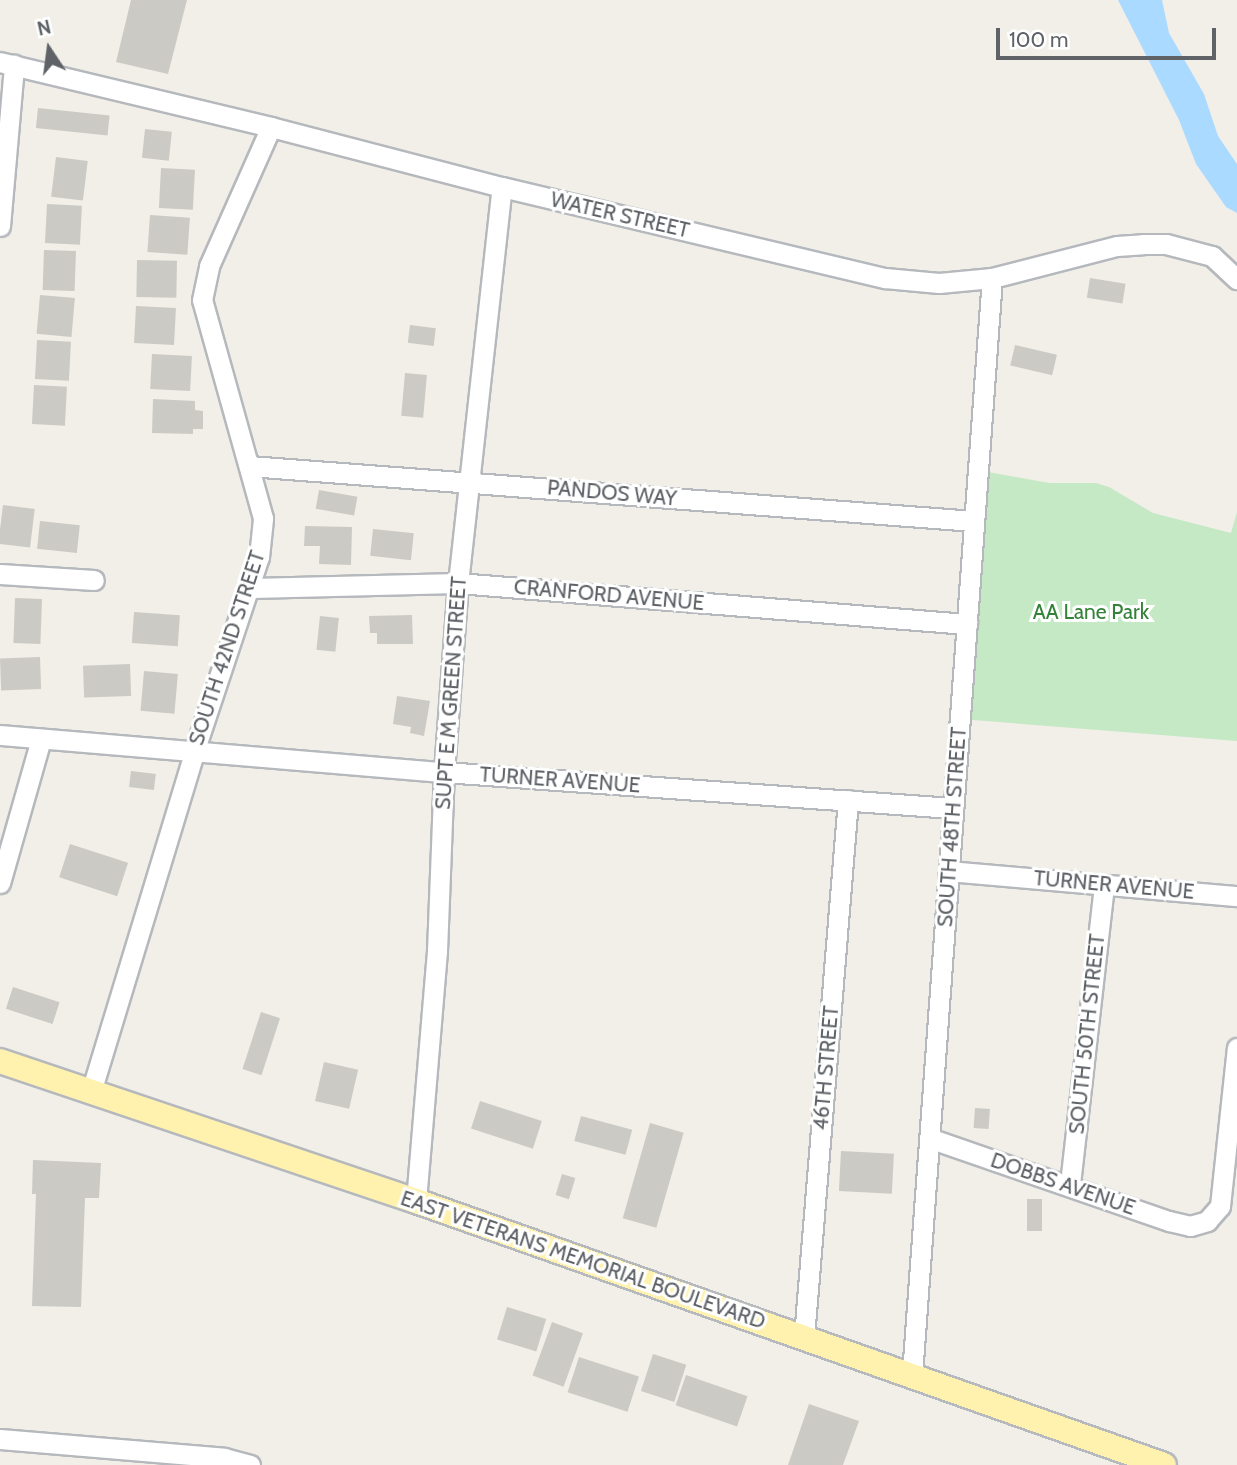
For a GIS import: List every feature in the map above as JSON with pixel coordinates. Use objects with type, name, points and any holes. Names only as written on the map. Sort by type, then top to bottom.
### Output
[{"type":"main road","name":"EAST VETERANS MEMORIAL BOULEVARD","points":[[0,1061],[804,1336],[1164,1465]]},
{"type":"street","name":"WATER STREET","points":[[7,64],[271,127],[502,187],[885,278],[939,283],[992,278],[1117,246],[1166,244],[1212,256],[1237,279]]},
{"type":"street","points":[[0,226],[7,64]]},
{"type":"street","name":"SOUTH 42ND STREET","points":[[91,1092],[194,751],[251,588],[261,545],[263,518],[202,300],[209,266],[271,127]]},
{"type":"street","name":"SUPT E M GREEN STREET","points":[[415,1201],[437,951],[444,772],[458,583],[502,187]]},
{"type":"street","name":"SOUTH 48TH STREET","points":[[912,1376],[992,278]]},
{"type":"street","name":"PANDOS WAY","points":[[249,466],[974,522]]},
{"type":"street","points":[[0,574],[94,580]]},
{"type":"street","name":"CRANFORD AVENUE","points":[[251,588],[458,583],[967,624]]},
{"type":"street","name":"TURNER AVENUE","points":[[0,736],[444,772],[953,808]]},
{"type":"street","points":[[1,878],[41,739]]},
{"type":"street","name":"46TH STREET","points":[[804,1336],[848,800]]},
{"type":"street","name":"TURNER AVENUE","points":[[948,871],[1237,896]]},
{"type":"street","name":"SOUTH 50TH STREET","points":[[1070,1184],[1104,885]]},
{"type":"street","name":"DOBBS AVENUE","points":[[929,1138],[1070,1184],[1169,1221],[1190,1226],[1198,1224],[1208,1221],[1220,1206],[1237,1048]]},
{"type":"street","points":[[0,1439],[224,1458],[250,1465]]},
{"type":"green space","name":"AA Lane Park","points":[[988,472],[1049,483],[1096,483],[1109,487],[1153,513],[1231,533],[1237,512],[1237,741],[960,719]]},
{"type":"water","points":[[1118,0],[1162,0],[1169,33],[1204,94],[1218,136],[1237,164],[1237,213],[1226,207],[1196,164],[1179,120]]},
{"type":"building","points":[[131,0],[187,0],[168,74],[116,62]]},
{"type":"building","points":[[38,108],[110,116],[108,135],[36,128]]},
{"type":"building","points":[[145,129],[172,132],[169,161],[142,158]]},
{"type":"building","points":[[56,157],[88,161],[83,201],[51,197]]},
{"type":"building","points":[[161,168],[195,170],[193,210],[159,208]]},
{"type":"building","points":[[47,204],[82,206],[80,245],[45,243]]},
{"type":"building","points":[[150,215],[190,218],[187,255],[147,252]]},
{"type":"building","points":[[44,250],[76,251],[75,291],[43,290]]},
{"type":"building","points":[[137,260],[177,261],[176,298],[136,297]]},
{"type":"building","points":[[1090,278],[1126,284],[1122,303],[1087,298]]},
{"type":"building","points":[[40,295],[75,298],[71,337],[37,334]]},
{"type":"building","points":[[136,306],[176,308],[174,345],[134,343]]},
{"type":"building","points":[[410,325],[436,328],[434,346],[408,343]]},
{"type":"building","points":[[37,340],[71,342],[69,381],[35,379]]},
{"type":"building","points":[[1015,345],[1057,355],[1052,375],[1010,365]]},
{"type":"building","points":[[152,354],[192,356],[190,391],[150,389]]},
{"type":"building","points":[[405,373],[427,375],[423,418],[401,416]]},
{"type":"building","points":[[34,385],[67,387],[65,426],[32,424]]},
{"type":"building","points":[[153,399],[195,401],[195,410],[203,411],[203,429],[193,429],[193,434],[152,433]]},
{"type":"building","points":[[319,490],[357,497],[354,515],[316,509]]},
{"type":"building","points":[[3,505],[35,509],[30,548],[0,544]]},
{"type":"building","points":[[40,521],[80,525],[77,553],[37,549]]},
{"type":"building","points":[[305,526],[352,527],[351,565],[319,564],[320,546],[304,546]]},
{"type":"building","points":[[373,529],[414,533],[411,560],[370,556]]},
{"type":"building","points":[[15,598],[42,599],[40,644],[13,643]]},
{"type":"building","points":[[134,612],[180,615],[178,646],[132,643]]},
{"type":"building","points":[[412,615],[413,644],[377,644],[377,633],[370,633],[369,616]]},
{"type":"building","points":[[320,616],[339,618],[335,652],[316,650]]},
{"type":"building","points":[[40,657],[41,689],[1,690],[0,658]]},
{"type":"building","points":[[130,664],[131,696],[84,698],[83,666]]},
{"type":"building","points":[[144,671],[178,674],[174,714],[141,711]]},
{"type":"building","points":[[397,696],[430,701],[424,736],[410,733],[411,727],[393,724]]},
{"type":"building","points":[[131,771],[156,774],[154,790],[129,787]]},
{"type":"building","points":[[70,844],[128,863],[117,896],[59,877]]},
{"type":"building","points":[[13,987],[60,1002],[52,1024],[6,1009]]},
{"type":"building","points":[[261,1012],[280,1018],[261,1075],[242,1069]]},
{"type":"building","points":[[324,1062],[358,1070],[349,1109],[315,1101]]},
{"type":"building","points":[[480,1101],[542,1121],[533,1149],[471,1129]]},
{"type":"building","points":[[975,1108],[990,1109],[989,1129],[974,1128]]},
{"type":"building","points":[[581,1116],[632,1130],[625,1155],[574,1141]]},
{"type":"building","points":[[650,1123],[684,1133],[656,1228],[623,1218]]},
{"type":"building","points":[[841,1151],[894,1154],[892,1194],[839,1191]]},
{"type":"building","points":[[33,1160],[101,1163],[99,1198],[85,1198],[81,1307],[32,1306],[36,1194],[32,1194]]},
{"type":"building","points":[[562,1174],[575,1178],[569,1199],[556,1195]]},
{"type":"building","points":[[1027,1199],[1042,1199],[1042,1231],[1027,1231]]},
{"type":"building","points":[[507,1307],[546,1319],[536,1352],[497,1340]]},
{"type":"building","points":[[552,1322],[583,1333],[564,1387],[533,1376]]},
{"type":"building","points":[[653,1354],[686,1365],[674,1402],[641,1391]]},
{"type":"building","points":[[579,1357],[639,1376],[627,1412],[568,1392]]},
{"type":"building","points":[[686,1375],[747,1396],[737,1426],[676,1405]]},
{"type":"building","points":[[809,1404],[859,1421],[843,1465],[788,1465]]}]
